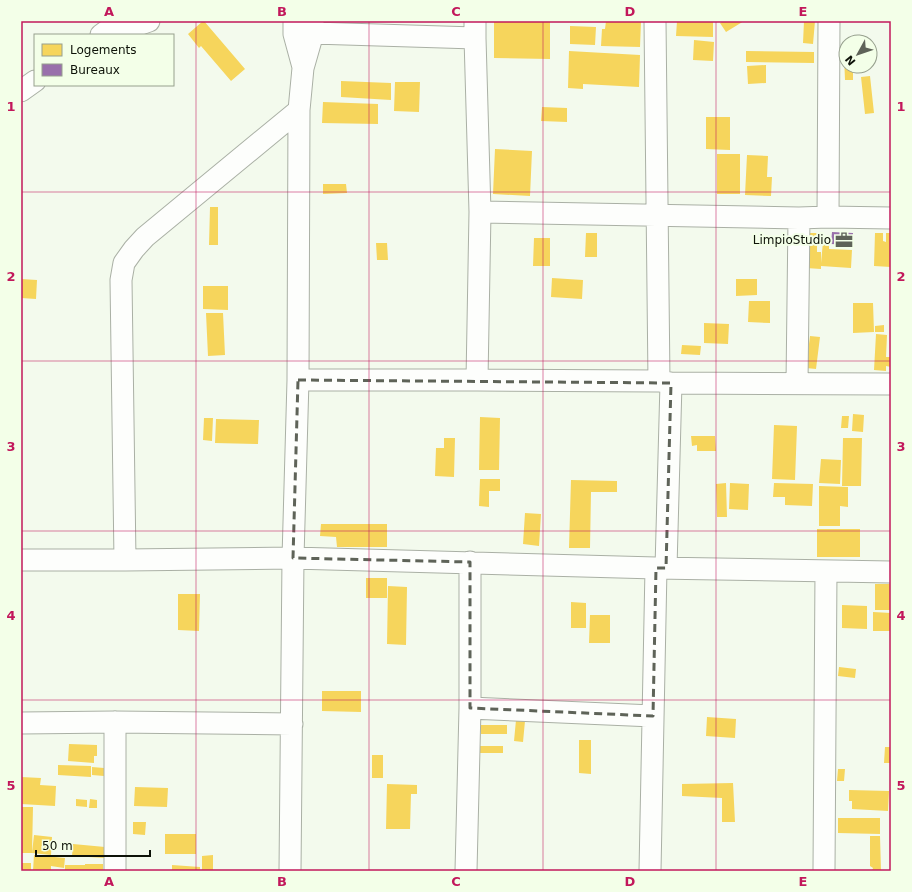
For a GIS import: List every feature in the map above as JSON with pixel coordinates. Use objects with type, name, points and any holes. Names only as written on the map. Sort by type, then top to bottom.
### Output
[{"type":"street","points":[[294,21],[294,34],[303,68]]},
{"type":"street","points":[[650,871],[653,716],[661,568],[665,382],[656,215],[655,21]]},
{"type":"street","points":[[828,217],[829,21]]},
{"type":"street","points":[[290,871],[293,558],[298,380],[299,110],[303,68],[313,27],[475,29],[480,212],[477,380]]},
{"type":"street","points":[[21,91],[34,82]]},
{"type":"street","points":[[125,560],[121,280],[124,263],[145,237],[299,110]]},
{"type":"street","points":[[480,212],[799,218],[891,218]]},
{"type":"street","points":[[797,383],[799,218]]},
{"type":"street","points":[[298,380],[477,380],[891,384]]},
{"type":"street","points":[[21,560],[293,558],[661,568],[891,572]]},
{"type":"street","points":[[466,871],[470,708],[470,562]]},
{"type":"street","points":[[824,871],[826,571]]},
{"type":"street","points":[[470,708],[653,716]]},
{"type":"street","points":[[21,724],[115,722],[292,724]]},
{"type":"street","points":[[115,722],[115,871]]},
{"type":"highlighted area","points":[[298,380],[671,383],[666,568],[656,568],[653,716],[470,708],[470,562],[293,558]]},
{"type":"building: Logements","points":[[203,21],[245,69],[231,81],[201,46],[199,48],[188,34]]},
{"type":"building: Logements","points":[[494,21],[550,21],[550,59],[494,58]]},
{"type":"building: Logements","points":[[606,21],[641,21],[640,47],[601,46],[602,29],[605,29]]},
{"type":"building: Logements","points":[[677,21],[713,21],[713,37],[676,36]]},
{"type":"building: Logements","points":[[724,21],[744,21],[726,32],[720,23]]},
{"type":"building: Logements","points":[[804,21],[815,21],[813,44],[803,43]]},
{"type":"building: Logements","points":[[570,26],[596,27],[595,45],[570,44]]},
{"type":"building: Logements","points":[[694,40],[714,42],[713,61],[693,60]]},
{"type":"building: Logements","points":[[569,51],[640,55],[639,87],[583,84],[583,89],[568,88]]},
{"type":"building: Logements","points":[[746,51],[814,52],[814,63],[746,62]]},
{"type":"building: Logements","points":[[766,65],[766,83],[748,84],[747,66]]},
{"type":"building: Logements","points":[[845,74],[853,74],[853,80],[845,80]]},
{"type":"building: Logements","points":[[870,76],[874,113],[865,114],[861,77]]},
{"type":"building: Logements","points":[[341,81],[391,83],[391,100],[341,97]]},
{"type":"building: Logements","points":[[395,82],[420,82],[419,112],[394,111]]},
{"type":"building: Logements","points":[[323,102],[378,104],[378,124],[322,123]]},
{"type":"building: Logements","points":[[542,107],[567,108],[567,122],[541,121]]},
{"type":"building: Logements","points":[[706,117],[730,117],[730,150],[706,149]]},
{"type":"building: Logements","points":[[495,149],[532,151],[530,196],[493,194]]},
{"type":"building: Logements","points":[[717,154],[740,154],[740,194],[717,194]]},
{"type":"building: Logements","points":[[747,155],[768,156],[767,177],[772,177],[771,196],[745,195]]},
{"type":"building: Logements","points":[[323,184],[346,184],[347,193],[323,194]]},
{"type":"building: Logements","points":[[210,207],[218,207],[218,245],[209,245]]},
{"type":"building: Logements","points":[[586,233],[597,233],[597,257],[585,257]]},
{"type":"building: Logements","points":[[807,233],[817,233],[817,252],[821,252],[821,263],[823,242],[829,242],[829,249],[852,250],[851,268],[821,266],[821,269],[806,268]]},
{"type":"building: Logements","points":[[875,233],[883,233],[883,241],[886,242],[886,233],[891,233],[891,267],[874,266]]},
{"type":"building: Logements","points":[[534,238],[550,238],[550,266],[533,266]]},
{"type":"building: Logements","points":[[376,243],[387,243],[388,260],[377,260]]},
{"type":"building: Logements","points":[[552,278],[583,280],[582,299],[551,297]]},
{"type":"building: Logements","points":[[21,279],[37,280],[36,299],[21,298]]},
{"type":"building: Logements","points":[[736,279],[757,279],[757,295],[736,296]]},
{"type":"building: Logements","points":[[203,286],[228,286],[228,310],[203,309]]},
{"type":"building: Logements","points":[[749,301],[770,301],[770,323],[748,322]]},
{"type":"building: Logements","points":[[853,303],[873,303],[874,332],[853,333]]},
{"type":"building: Logements","points":[[206,313],[223,313],[225,355],[208,356]]},
{"type":"building: Logements","points":[[704,323],[729,324],[728,344],[704,343]]},
{"type":"building: Logements","points":[[884,325],[884,332],[875,332],[875,326]]},
{"type":"building: Logements","points":[[876,334],[887,335],[886,357],[891,357],[891,367],[886,366],[886,371],[874,370]]},
{"type":"building: Logements","points":[[810,336],[820,337],[816,369],[806,368]]},
{"type":"building: Logements","points":[[682,345],[701,346],[700,355],[681,354]]},
{"type":"building: Logements","points":[[853,414],[864,415],[863,432],[852,431]]},
{"type":"building: Logements","points":[[842,416],[849,416],[848,428],[841,428]]},
{"type":"building: Logements","points":[[480,417],[500,418],[499,470],[479,470]]},
{"type":"building: Logements","points":[[204,418],[213,418],[212,441],[203,440]]},
{"type":"building: Logements","points":[[216,419],[259,420],[258,444],[215,443]]},
{"type":"building: Logements","points":[[774,425],[797,426],[795,480],[772,479]]},
{"type":"building: Logements","points":[[691,436],[715,436],[716,451],[697,451],[697,445],[692,446]]},
{"type":"building: Logements","points":[[444,438],[455,438],[454,477],[435,476],[436,448],[444,448]]},
{"type":"building: Logements","points":[[843,438],[862,438],[861,486],[842,486]]},
{"type":"building: Logements","points":[[821,459],[841,460],[840,484],[819,483]]},
{"type":"building: Logements","points":[[480,479],[500,479],[500,491],[489,491],[489,507],[479,506]]},
{"type":"building: Logements","points":[[571,480],[617,481],[617,492],[591,492],[590,548],[569,548]]},
{"type":"building: Logements","points":[[726,483],[727,517],[717,517],[716,484]]},
{"type":"building: Logements","points":[[730,483],[749,484],[748,510],[729,509]]},
{"type":"building: Logements","points":[[774,483],[813,484],[812,506],[785,505],[785,497],[773,497]]},
{"type":"building: Logements","points":[[819,486],[848,487],[848,507],[840,506],[840,526],[819,526]]},
{"type":"building: Logements","points":[[525,513],[541,514],[539,546],[523,544]]},
{"type":"building: Logements","points":[[321,524],[387,524],[387,547],[337,547],[336,537],[320,536]]},
{"type":"building: Logements","points":[[817,529],[860,529],[860,557],[817,557]]},
{"type":"building: Logements","points":[[366,578],[387,578],[387,598],[366,598]]},
{"type":"building: Logements","points":[[875,584],[891,584],[891,610],[875,610]]},
{"type":"building: Logements","points":[[388,586],[407,587],[406,645],[387,644]]},
{"type":"building: Logements","points":[[178,594],[200,594],[199,631],[178,630]]},
{"type":"building: Logements","points":[[571,602],[586,603],[586,628],[571,628]]},
{"type":"building: Logements","points":[[842,605],[867,606],[867,629],[842,628]]},
{"type":"building: Logements","points":[[873,612],[891,613],[891,631],[873,631]]},
{"type":"building: Logements","points":[[590,615],[610,615],[610,643],[589,643]]},
{"type":"building: Logements","points":[[839,667],[856,669],[855,678],[838,676]]},
{"type":"building: Logements","points":[[322,691],[361,691],[361,712],[322,711]]},
{"type":"building: Logements","points":[[707,717],[736,719],[735,738],[706,736]]},
{"type":"building: Logements","points":[[516,720],[525,721],[523,742],[514,741]]},
{"type":"building: Logements","points":[[481,725],[507,725],[507,734],[481,734]]},
{"type":"building: Logements","points":[[579,740],[591,740],[591,774],[579,773]]},
{"type":"building: Logements","points":[[69,744],[97,745],[97,756],[94,756],[94,763],[68,761]]},
{"type":"building: Logements","points":[[477,746],[503,746],[503,753],[477,753]]},
{"type":"building: Logements","points":[[885,747],[891,747],[891,763],[884,763]]},
{"type":"building: Logements","points":[[372,755],[383,755],[383,778],[372,778]]},
{"type":"building: Logements","points":[[58,765],[91,766],[91,777],[58,775]]},
{"type":"building: Logements","points":[[92,767],[104,768],[104,776],[92,775]]},
{"type":"building: Logements","points":[[838,769],[845,769],[844,781],[837,781]]},
{"type":"building: Logements","points":[[21,777],[41,778],[40,785],[56,786],[55,806],[21,804]]},
{"type":"building: Logements","points":[[733,783],[735,822],[722,822],[722,798],[682,796],[682,784]]},
{"type":"building: Logements","points":[[387,784],[417,785],[417,794],[411,794],[410,829],[386,829]]},
{"type":"building: Logements","points":[[135,787],[168,788],[167,807],[134,806]]},
{"type":"building: Logements","points":[[849,790],[889,791],[888,811],[852,809],[852,801],[849,801]]},
{"type":"building: Logements","points":[[76,799],[87,800],[87,807],[76,806]]},
{"type":"building: Logements","points":[[90,799],[97,800],[97,808],[89,808]]},
{"type":"building: Logements","points":[[21,807],[33,807],[32,853],[21,853]]},
{"type":"building: Logements","points":[[838,818],[880,818],[880,834],[838,833]]},
{"type":"building: Logements","points":[[133,822],[146,822],[145,835],[133,834]]},
{"type":"building: Logements","points":[[165,834],[196,834],[196,854],[165,854]]},
{"type":"building: Logements","points":[[34,835],[52,837],[51,855],[32,853]]},
{"type":"building: Logements","points":[[870,836],[880,836],[881,871],[872,871],[873,868],[870,866]]},
{"type":"building: Logements","points":[[73,844],[105,847],[105,858],[72,856]]},
{"type":"building: Logements","points":[[34,855],[65,858],[64,868],[51,866],[51,871],[33,871]]},
{"type":"building: Logements","points":[[213,855],[213,871],[202,871],[202,856]]},
{"type":"building: Logements","points":[[21,863],[31,863],[31,871],[21,871]]},
{"type":"building: Logements","points":[[103,864],[103,871],[65,871],[65,865]]},
{"type":"building: Logements","points":[[172,865],[200,867],[200,871],[172,871]]},
{"type":"building: Bureaux","points":[[832,232],[853,233],[852,245],[831,244]]},
{"type":"place","name":"LimpioStudio","points":[[844,240]]}]
